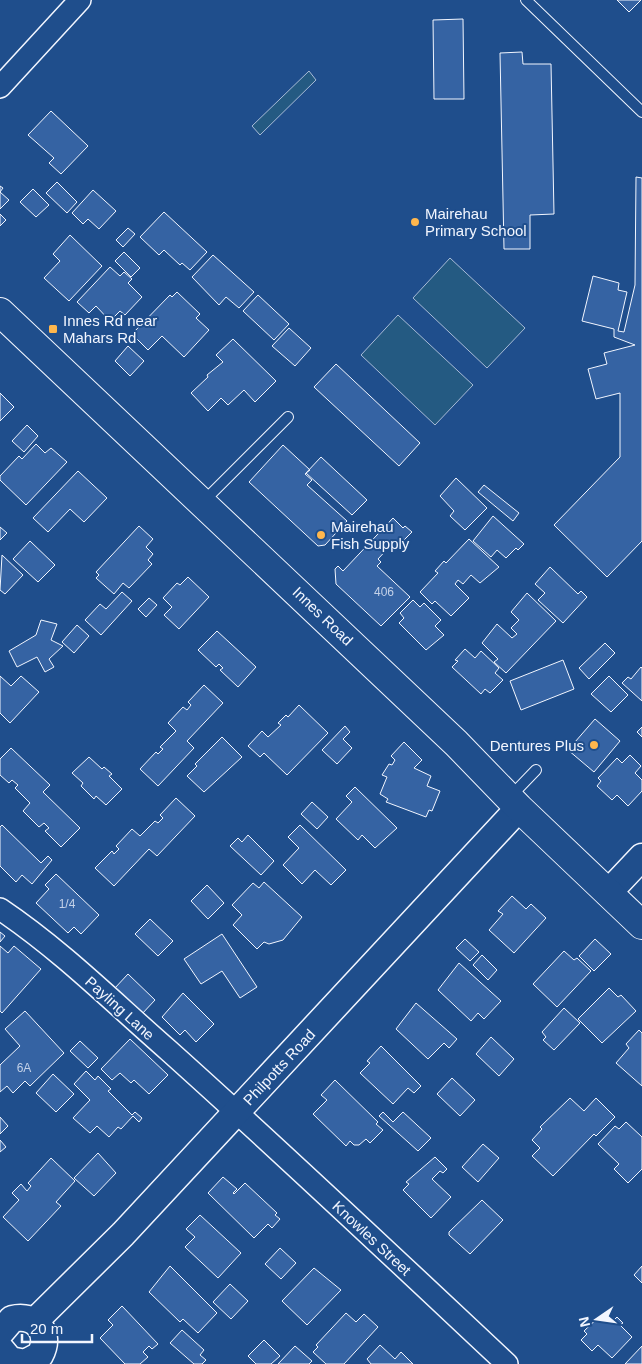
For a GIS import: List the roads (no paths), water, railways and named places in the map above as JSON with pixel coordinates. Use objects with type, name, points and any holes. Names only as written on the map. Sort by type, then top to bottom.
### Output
[{"type":"main road","name":"Innes Road","points":[[0,312],[456,742],[514,803],[642,925]]},
{"type":"street","points":[[0,87],[80,0]]},
{"type":"street","name":"Philpotts Road","points":[[7,1335],[123,1234],[237,1112],[514,803]]},
{"type":"street","points":[[608,893],[642,856]]},
{"type":"street","name":"Payling Lane","points":[[0,909],[24,925],[88,978],[237,1112]]},
{"type":"street","name":"Knowles Street","points":[[237,1112],[507,1364]]},
{"type":"street","points":[[44,1332],[43,1360],[17,1363],[7,1335],[44,1332]]},
{"type":"lane","points":[[526,0],[642,112]]},
{"type":"lane","points":[[203,502],[288,417]]},
{"type":"lane","points":[[514,803],[536,770]]},
{"type":"place","name":"Mairehau Primary School","points":[[415,222]]},
{"type":"place","name":"Innes Rd near Mahars Rd","points":[[53,329]]},
{"type":"place","name":"Mairehau Fish Supply","points":[[321,535]]},
{"type":"place","name":"Dentures Plus","points":[[594,745]]}]
